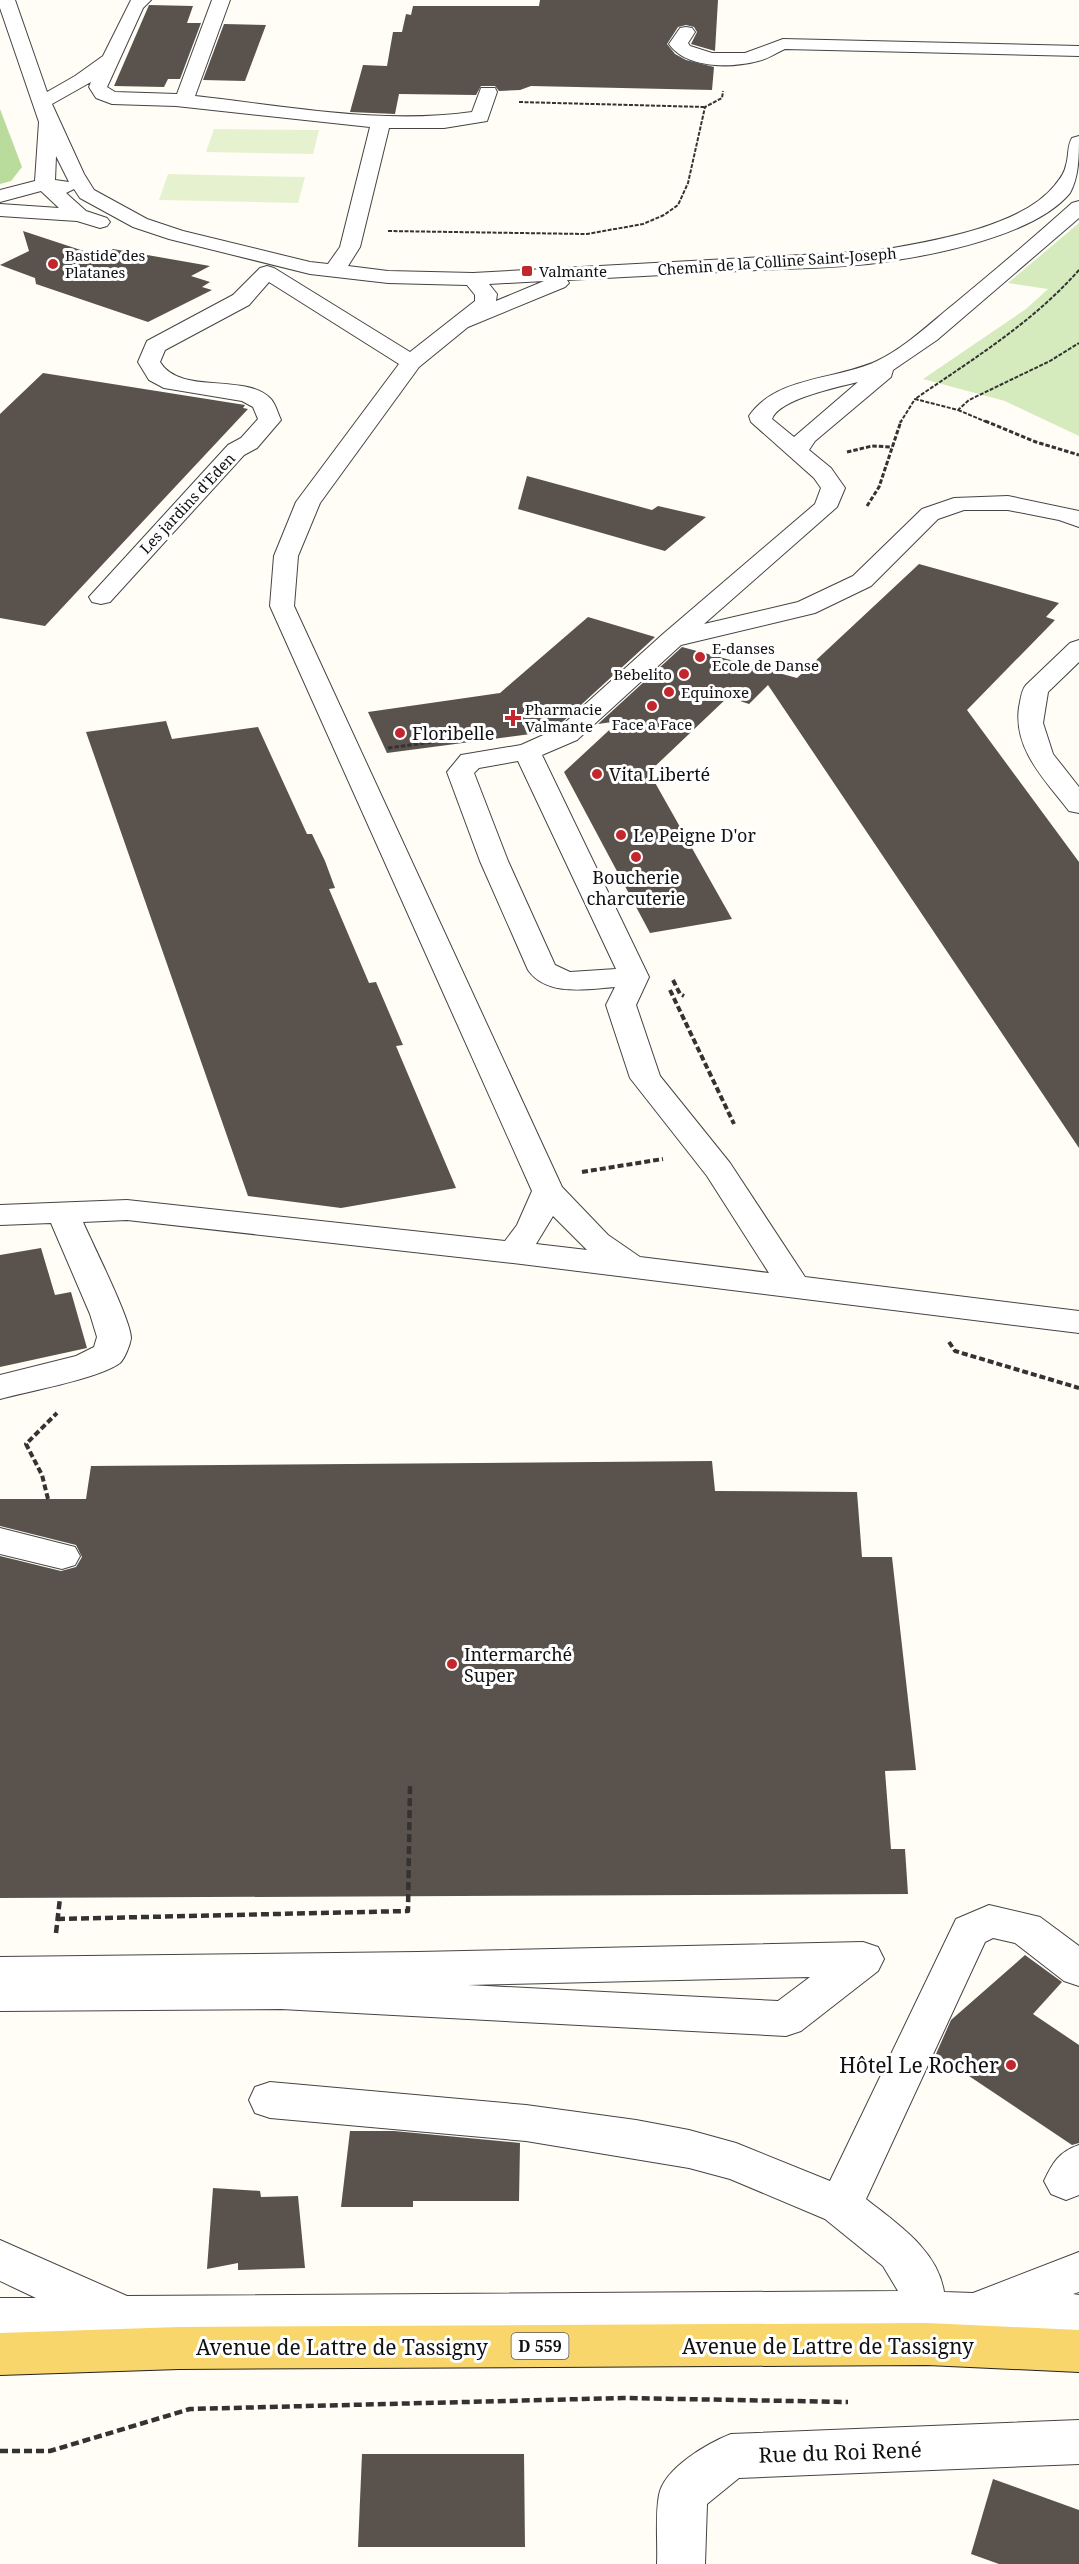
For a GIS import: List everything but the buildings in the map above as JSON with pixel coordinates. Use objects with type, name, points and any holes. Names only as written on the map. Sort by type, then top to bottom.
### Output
[{"type":"main road","name":"Avenue de Lattre de Tassigny","points":[[0,2354],[926,2328],[1079,2351]]},
{"type":"street","points":[[6,0],[45,110],[85,191],[79,215]]},
{"type":"street","points":[[142,0],[135,5],[98,87],[103,94],[112,98],[184,101],[381,122],[464,121],[480,117],[487,96]]},
{"type":"street","points":[[184,101],[221,0]]},
{"type":"street","points":[[17,29],[24,5]]},
{"type":"street","points":[[686,32],[678,44],[689,54],[727,59],[754,57],[783,44],[1079,51]]},
{"type":"street","points":[[45,110],[111,59]]},
{"type":"street","points":[[45,110],[45,184],[79,215]]},
{"type":"street","points":[[319,283],[350,247],[381,122]]},
{"type":"street","name":"Chemin de la Colline Saint-Joseph","points":[[319,283],[368,275],[477,283],[875,257],[906,252],[977,235],[1033,215],[1057,194],[1075,169],[1079,142]]},
{"type":"street","points":[[0,196],[45,184],[85,191]]},
{"type":"street","name":"Chemin de la Colline Saint-Joseph","points":[[85,191],[140,223],[256,256],[319,283],[366,288],[477,283],[605,273]]},
{"type":"street","points":[[796,450],[807,436],[1035,248],[1079,207],[1057,194]]},
{"type":"street","points":[[0,210],[79,215],[181,249],[319,283],[411,362]]},
{"type":"street","name":"Les jardins d'Eden","points":[[100,597],[236,450],[249,443],[270,420],[262,403],[248,395],[172,383],[157,375],[149,362],[155,346],[241,300],[267,272]]},
{"type":"street","points":[[460,324],[571,277]]},
{"type":"street","points":[[477,283],[486,294],[485,303],[411,362],[308,502],[286,556],[282,606],[545,1186],[597,1242],[631,1267]]},
{"type":"street","points":[[634,977],[565,981],[543,970],[494,861],[460,772],[470,761],[527,752],[568,734],[672,639],[825,507],[833,488],[823,472],[762,422],[760,417],[768,406],[819,385],[872,371],[898,359]]},
{"type":"street","points":[[672,639],[806,608],[862,581],[897,550],[930,514],[962,503],[1008,503],[1065,514],[1079,520]]},
{"type":"street","points":[[1079,648],[1035,690],[1030,723],[1040,755],[1079,805]]},
{"type":"street","points":[[527,752],[634,977]]},
{"type":"street","points":[[634,977],[621,1005],[645,1078],[719,1170],[795,1287]]},
{"type":"street","points":[[513,1252],[532,1228],[545,1186]]},
{"type":"street","points":[[0,1215],[127,1210],[513,1252],[1079,1322]]},
{"type":"street","points":[[0,1387],[87,1365],[109,1354],[114,1337],[107,1314],[63,1213]]},
{"type":"street","points":[[0,1541],[62,1556]]},
{"type":"street","points":[[841,2205],[969,1931],[989,1922],[1026,1929],[1079,1969]]},
{"type":"street","points":[[0,1974],[418,1969],[863,1959],[786,2019],[281,1992],[0,1994]]},
{"type":"street","points":[[270,2100],[526,2123],[636,2139],[689,2149],[736,2162],[841,2205],[899,2252],[920,2283],[926,2328]]},
{"type":"street","points":[[0,2260],[122,2316],[179,2348]]},
{"type":"street","points":[[0,2319],[122,2316],[926,2328],[1079,2272]]},
{"type":"street","points":[[974,2311],[1079,2315]]},
{"type":"street","name":"Rue du Roi René","points":[[681,2560],[683,2494],[704,2475],[731,2456],[1079,2442]]},
{"type":"path","points":[[487,96],[705,107],[722,98],[727,59]]},
{"type":"path","points":[[354,230],[588,234],[643,224],[678,205],[688,183],[705,107]]},
{"type":"path","points":[[1079,270],[1063,290],[1039,309],[915,399],[958,410],[1036,442],[1079,455]]},
{"type":"path","points":[[958,410],[969,400],[1050,361],[1079,343]]},
{"type":"path","points":[[839,454],[872,446],[892,447]]},
{"type":"path","points":[[385,749],[443,741]]},
{"type":"path","points":[[671,977],[680,994],[684,996]]},
{"type":"path","points":[[665,980],[738,1133]]},
{"type":"path","points":[[575,1174],[671,1158]]},
{"type":"path","points":[[955,1351],[1079,1388]]},
{"type":"path","points":[[48,1499],[42,1475],[26,1444],[64,1405]]},
{"type":"path","points":[[57,1919],[408,1911],[410,1786]]},
{"type":"path","points":[[0,2451],[50,2451],[190,2409],[623,2398],[851,2402]]},
{"type":"green space","points":[[0,109],[22,167],[11,181],[0,184]]},
{"type":"green space","points":[[214,129],[319,130],[313,154],[206,152]]},
{"type":"green space","points":[[168,174],[305,177],[298,203],[159,200]]},
{"type":"green space","points":[[1079,223],[1079,436],[1005,401],[923,379],[1026,309],[1048,289],[1008,283]]},
{"type":"place","name":"Bastide des Platanes","points":[[53,264]]},
{"type":"place","name":"Valmante","points":[[527,271]]},
{"type":"place","name":"E-danses Ecole de Danse","points":[[700,657]]},
{"type":"place","name":"Bebelito","points":[[684,674]]},
{"type":"place","name":"Equinoxe","points":[[669,692]]},
{"type":"place","name":"Face a Face","points":[[652,706]]},
{"type":"place","name":"Pharmacie Valmante","points":[[513,718]]},
{"type":"place","name":"Floribelle","points":[[400,733]]},
{"type":"place","name":"Vita Liberté","points":[[597,774]]},
{"type":"place","name":"Le Peigne D'or","points":[[621,835]]},
{"type":"place","name":"Boucherie charcuterie","points":[[636,857]]},
{"type":"place","name":"Intermarché Super","points":[[452,1664]]},
{"type":"place","name":"Hôtel Le Rocher","points":[[1011,2065]]}]
